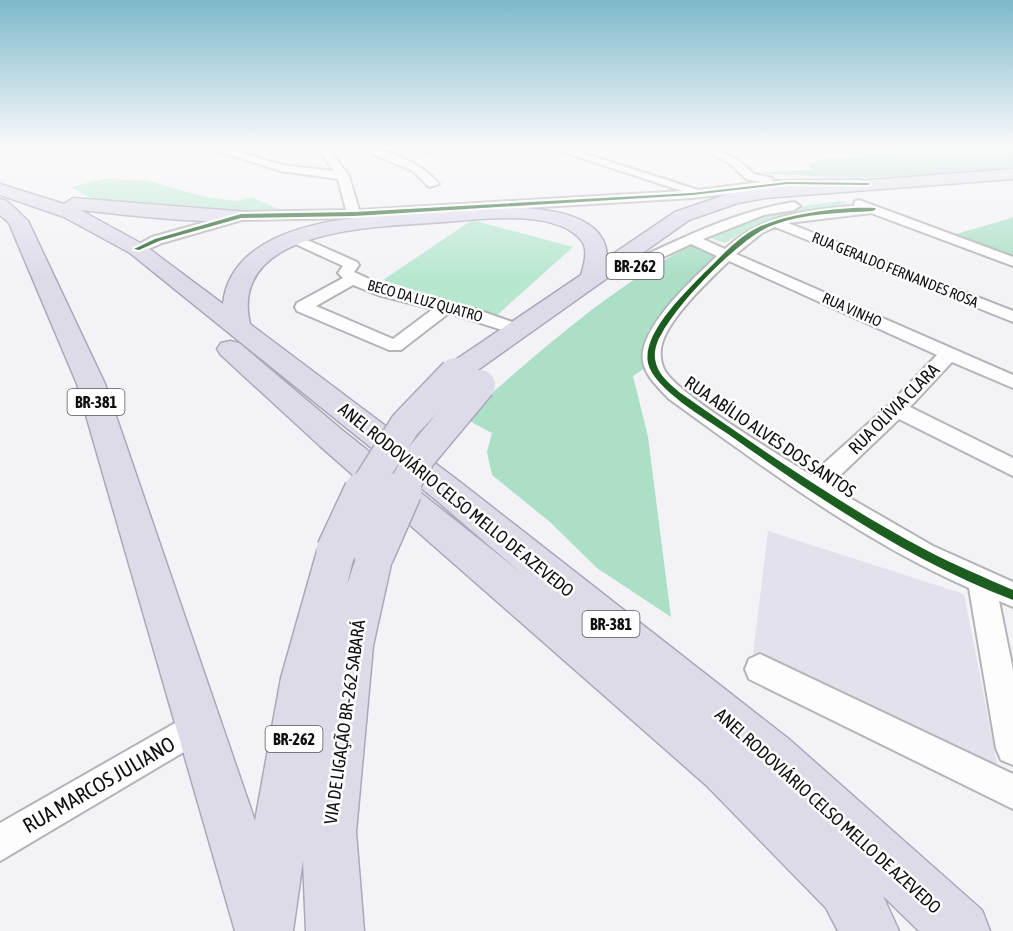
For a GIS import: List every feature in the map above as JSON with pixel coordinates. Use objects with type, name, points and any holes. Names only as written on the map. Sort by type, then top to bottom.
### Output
[{"type":"highway","name":"VIA DE LIGAÇÃO BR-262 SABARÁ","points":[[265,931],[303,678],[355,553],[395,504],[420,457],[450,418],[468,379],[518,330],[592,277],[712,197],[783,191]]},
{"type":"highway","name":"VIA DE LIGAÇÃO BR-262 SABARÁ","points":[[468,379],[637,264],[705,222],[757,206],[830,196],[890,191]]},
{"type":"highway","points":[[712,197],[735,205],[830,196]]},
{"type":"highway","points":[[13,202],[202,216],[241,216]]},
{"type":"highway","points":[[13,202],[72,227],[126,260],[331,438],[724,767],[846,888],[870,931]]},
{"type":"highway","name":"ANEL RODOVIÁRIO CELSO MELLO DE AZEVEDO","points":[[13,202],[99,224],[137,249],[448,491],[773,757],[960,931]]},
{"type":"highway","name":"BR-381","points":[[13,202],[18,221],[90,384],[265,931]]},
{"type":"highway","points":[[239,330],[233,312],[235,291],[244,274],[268,254],[296,239],[314,231],[355,224],[513,213],[552,217],[583,231],[592,241],[596,259],[592,277]]},
{"type":"highway","name":"VIA DE LIGAÇÃO BR-262 SABARÁ","points":[[335,931],[329,832],[352,646],[355,553]]},
{"type":"street","points":[[347,191],[354,214]]},
{"type":"street","points":[[692,191],[712,197],[742,191]]},
{"type":"street","points":[[712,197],[723,191]]},
{"type":"street","name":"VIA DE LIGAÇÃO BR-262 SABARÁ","points":[[137,249],[157,240],[241,216],[354,214],[678,195],[712,197]]},
{"type":"street","points":[[830,196],[873,208],[1013,262]]},
{"type":"street","name":"VIA DE LIGAÇÃO BR-262 SABARÁ","points":[[637,264],[724,224],[762,211],[830,196]]},
{"type":"street","name":"RUA ABÍLIO ALVES DOS SANTOS","points":[[873,208],[826,212],[777,223],[758,230],[726,254],[661,329],[653,344],[652,362],[658,377],[676,394],[811,489],[916,551],[1013,595]]},
{"type":"street","name":"RUA GERALDO FERNANDES ROSA","points":[[777,223],[1013,317]]},
{"type":"street","name":"BECO DA LUZ QUATRO","points":[[296,239],[387,293],[447,308],[518,330]]},
{"type":"street","name":"RUA VINHO","points":[[691,239],[1013,382]]},
{"type":"street","points":[[352,272],[303,307],[395,346],[447,308]]},
{"type":"street","name":"RUA OLÍVIA CLARA","points":[[811,489],[897,409],[949,354]]},
{"type":"street","points":[[897,409],[1013,468]]},
{"type":"street","points":[[981,582],[1013,748]]},
{"type":"street","points":[[760,669],[1013,792]]},
{"type":"street","name":"RUA MARCOS JULIANO","points":[[0,843],[198,726]]},
{"type":"shaded area","points":[[768,531],[964,594],[998,768],[753,655]]},
{"type":"green space","points":[[79,191],[186,191],[205,197],[238,201],[252,197],[285,212],[208,213],[98,202]]},
{"type":"green space","points":[[843,201],[852,207],[786,217],[755,227],[725,243],[708,237],[757,216],[808,205]]},
{"type":"green space","points":[[1013,217],[1013,256],[956,234],[1005,220]]},
{"type":"green space","points":[[472,220],[573,247],[495,317],[383,280]]},
{"type":"green space","points":[[689,246],[707,247],[716,254],[648,331],[648,366],[633,376],[648,437],[671,617],[597,568],[550,522],[492,475],[487,452],[492,433],[464,418],[544,348],[600,304],[628,283]]},
{"type":"cycle path","points":[[137,249],[157,240],[241,216],[354,214],[714,191]]},
{"type":"cycle path","points":[[873,209],[799,216],[757,230],[716,265],[669,317],[653,344],[652,362],[656,372],[676,394],[839,505],[924,554],[1013,595]]}]
